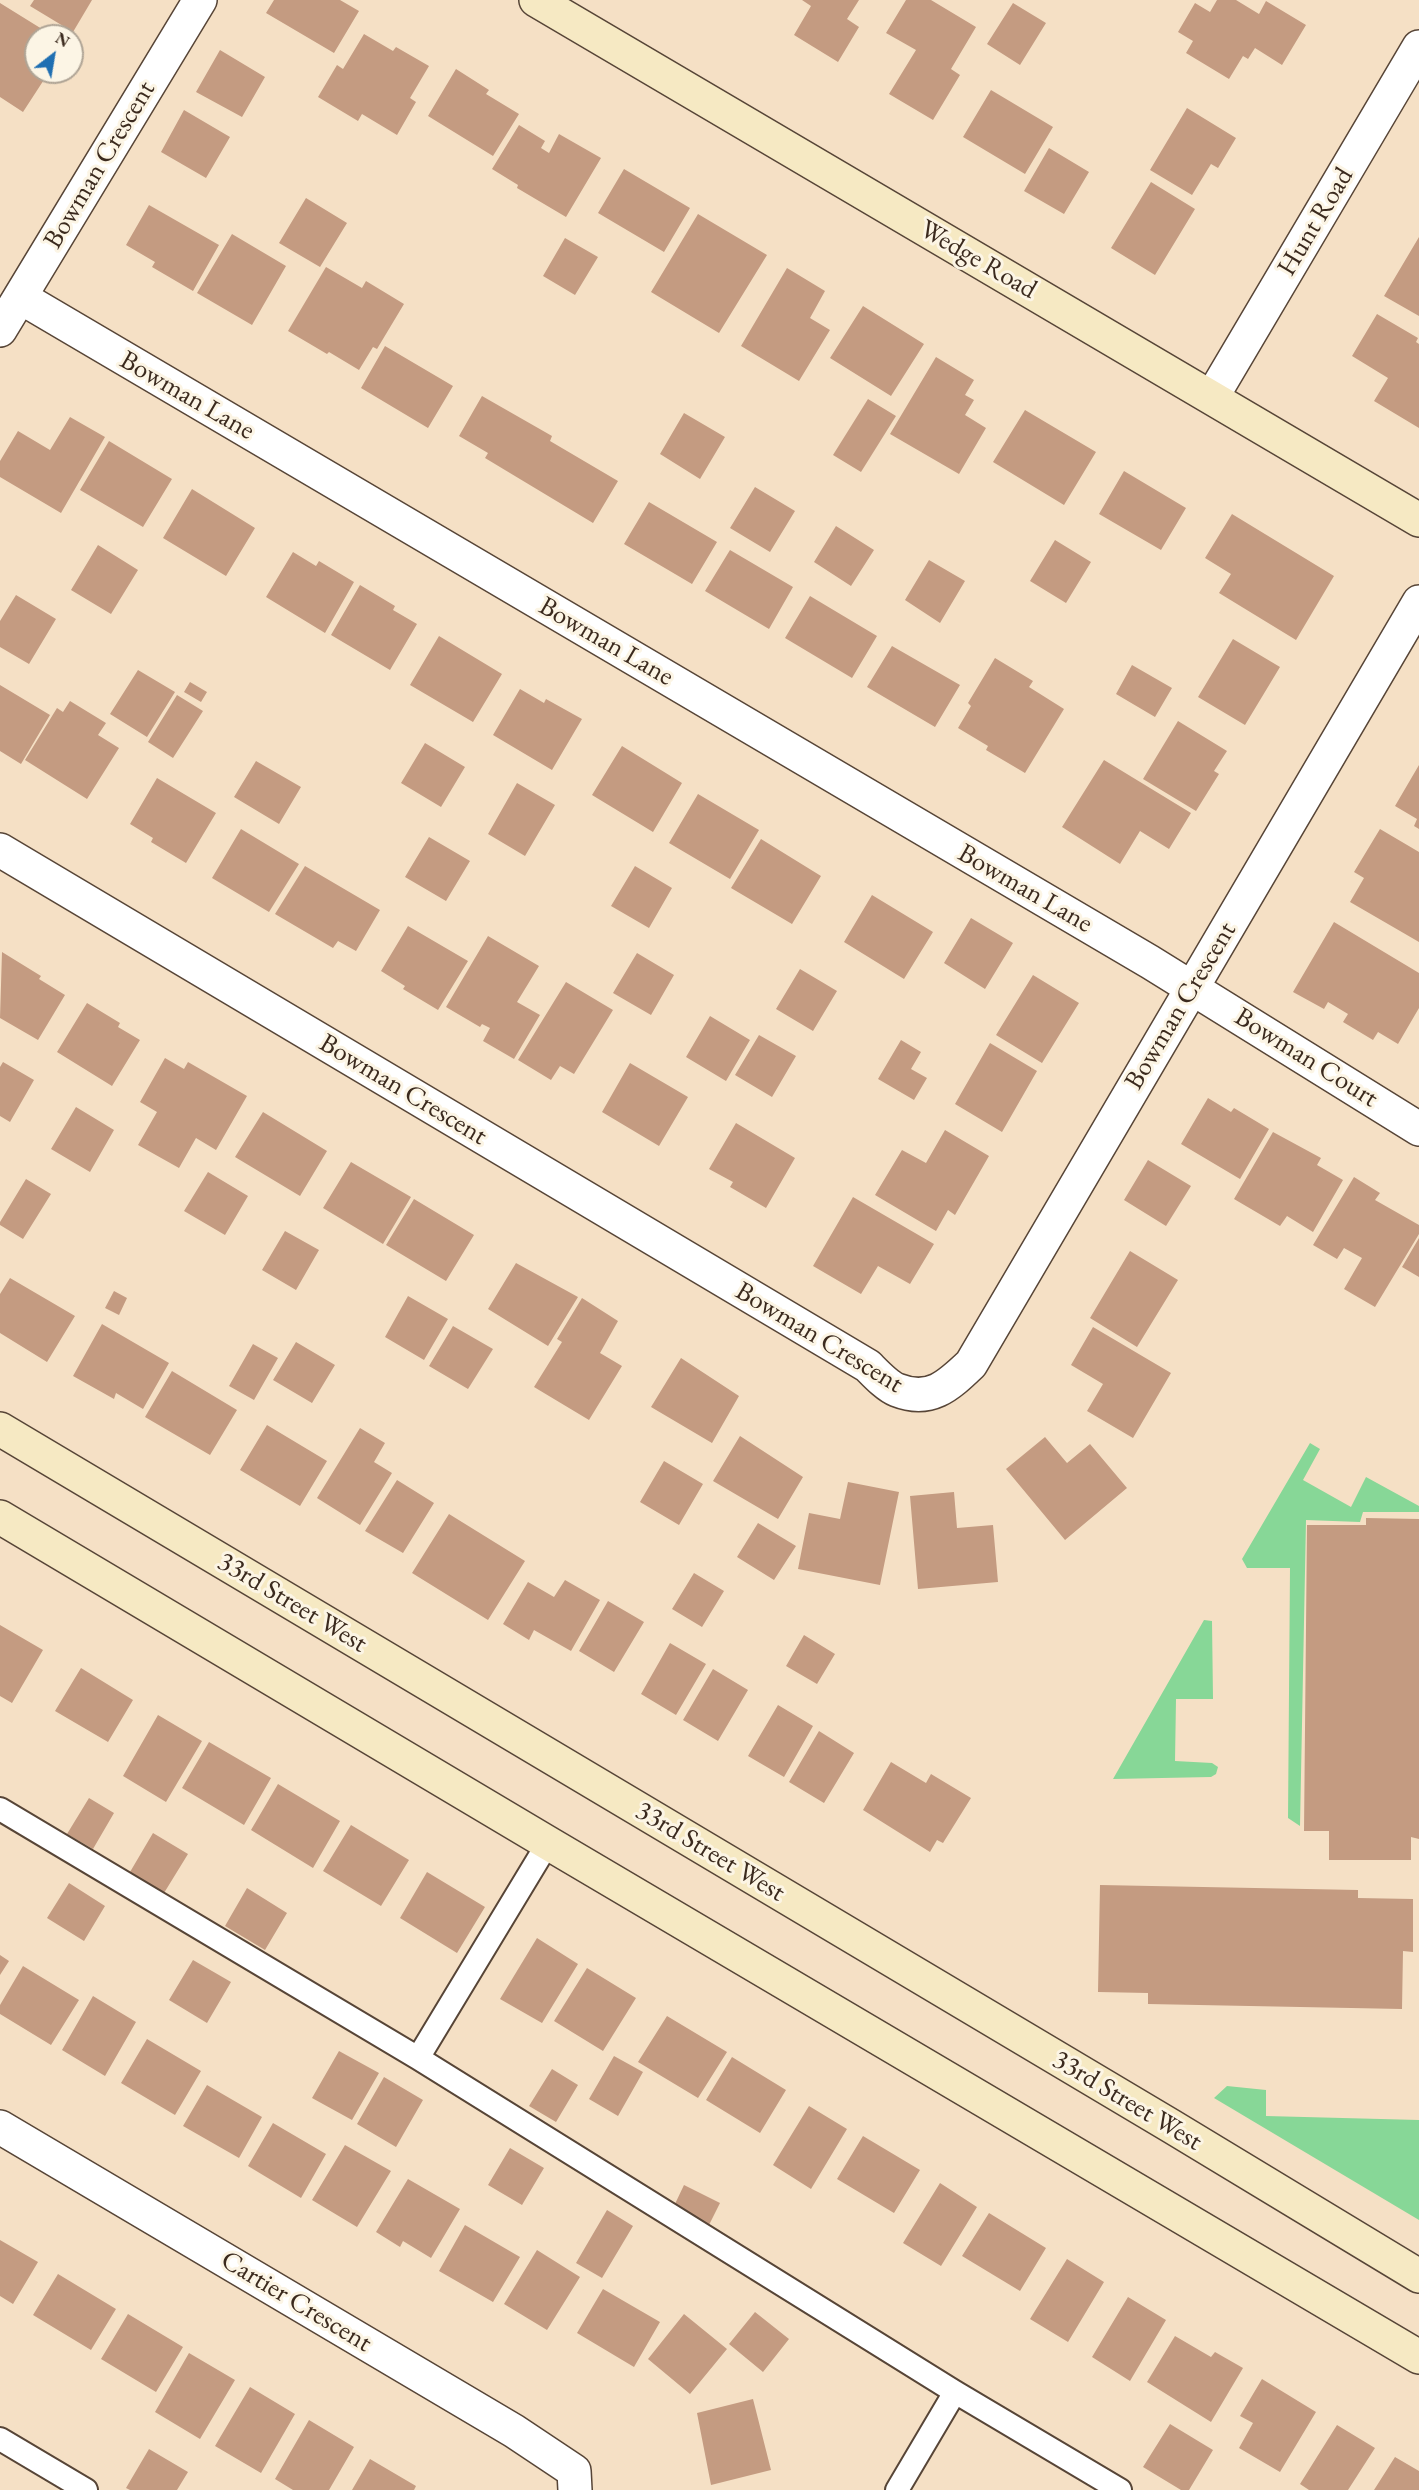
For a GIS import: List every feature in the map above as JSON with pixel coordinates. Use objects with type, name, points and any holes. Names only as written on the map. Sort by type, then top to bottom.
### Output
[{"type":"main road","name":"Wedge Road","points":[[536,0],[1419,520]]},
{"type":"main road","name":"33rd Street West","points":[[0,1429],[1419,2276]]},
{"type":"main road","points":[[0,1517],[1419,2357]]},
{"type":"street","name":"Bowman Crescent","points":[[0,330],[200,0]]},
{"type":"street","name":"Hunt Road","points":[[1212,397],[1419,47]]},
{"type":"street","name":"Bowman Lane","points":[[20,297],[1191,988]]},
{"type":"street","name":"Bowman Crescent","points":[[0,850],[858,1360],[895,1390],[924,1396],[948,1386],[971,1364],[1419,602]]},
{"type":"street","name":"Bowman Court","points":[[1191,988],[1419,1129]]},
{"type":"street","name":"Cartier Crescent","points":[[0,2127],[514,2431],[574,2471],[575,2490]]},
{"type":"lane","points":[[0,1809],[418,2058],[955,2392],[1119,2490]]},
{"type":"lane","points":[[418,2058],[548,1843]]},
{"type":"lane","points":[[897,2490],[955,2392]]},
{"type":"lane","points":[[0,2439],[86,2490]]},
{"type":"green space","points":[[1310,1443],[1320,1449],[1303,1480],[1351,1507],[1366,1477],[1419,1506],[1419,1512],[1363,1512],[1360,1522],[1306,1520],[1300,1826],[1288,1818],[1290,1568],[1247,1568],[1242,1559]]},
{"type":"green space","points":[[1204,1620],[1212,1621],[1213,1699],[1176,1699],[1175,1761],[1212,1763],[1218,1767],[1216,1774],[1211,1777],[1113,1779]]},
{"type":"green space","points":[[1227,2086],[1266,2090],[1266,2116],[1419,2120],[1419,2220],[1214,2098]]},
{"type":"building","points":[[34,0],[92,0],[78,24],[60,24],[30,6]]},
{"type":"building","points":[[274,0],[340,0],[359,11],[334,53],[266,13]]},
{"type":"building","points":[[802,0],[859,0],[847,19],[859,27],[838,62],[794,35],[811,6]]},
{"type":"building","points":[[906,0],[931,0],[976,27],[951,69],[960,75],[933,120],[889,94],[916,50],[886,33]]},
{"type":"building","points":[[1217,0],[1236,0],[1259,14],[1266,1],[1306,25],[1282,65],[1255,48],[1248,59],[1243,56],[1229,79],[1186,53],[1193,41],[1178,32],[1195,3],[1210,12]]},
{"type":"building","points":[[0,3],[34,24],[24,24],[24,84],[41,84],[23,112],[0,97]]},
{"type":"building","points":[[1013,3],[1046,23],[1020,65],[987,44]]},
{"type":"building","points":[[364,34],[393,51],[396,47],[429,66],[410,98],[416,102],[397,135],[362,114],[358,121],[318,97],[337,65],[343,69]]},
{"type":"building","points":[[220,50],[265,77],[242,117],[196,92]]},
{"type":"building","points":[[456,69],[489,90],[486,94],[519,114],[493,156],[428,116]]},
{"type":"building","points":[[991,90],[1053,127],[1025,174],[963,137]]},
{"type":"building","points":[[1187,108],[1236,138],[1218,168],[1211,164],[1192,195],[1150,170]]},
{"type":"building","points":[[184,110],[230,137],[206,178],[161,152]]},
{"type":"building","points":[[519,125],[545,141],[541,148],[549,153],[559,134],[601,158],[566,217],[517,188],[518,185],[492,169]]},
{"type":"building","points":[[1049,148],[1089,172],[1064,214],[1024,191]]},
{"type":"building","points":[[624,169],[690,208],[664,252],[598,213]]},
{"type":"building","points":[[1151,182],[1195,209],[1155,275],[1111,248]]},
{"type":"building","points":[[306,198],[347,223],[320,267],[279,243]]},
{"type":"building","points":[[149,205],[219,245],[193,291],[152,267],[155,262],[126,245]]},
{"type":"building","points":[[698,214],[767,255],[719,333],[651,292]]},
{"type":"building","points":[[232,234],[286,266],[252,325],[197,293]]},
{"type":"building","points":[[1419,237],[1419,316],[1384,296]]},
{"type":"building","points":[[565,238],[598,257],[575,295],[543,276]]},
{"type":"building","points":[[326,267],[362,288],[366,281],[404,304],[377,349],[373,347],[359,370],[288,331]]},
{"type":"building","points":[[787,268],[825,291],[810,318],[830,330],[799,381],[741,346]]},
{"type":"building","points":[[863,306],[924,344],[891,396],[830,358]]},
{"type":"building","points":[[1377,314],[1418,338],[1416,342],[1419,344],[1419,428],[1374,401],[1388,378],[1352,356]]},
{"type":"building","points":[[385,346],[453,386],[428,428],[361,388]]},
{"type":"building","points":[[936,357],[974,380],[965,395],[974,400],[965,415],[986,428],[959,474],[890,434]]},
{"type":"building","points":[[482,396],[552,436],[550,441],[618,481],[593,523],[485,458],[488,453],[459,436]]},
{"type":"building","points":[[868,399],[896,416],[861,472],[833,455]]},
{"type":"building","points":[[1025,410],[1096,452],[1064,505],[993,462]]},
{"type":"building","points":[[684,413],[725,437],[700,479],[660,454]]},
{"type":"building","points":[[70,417],[105,437],[61,513],[0,477],[0,461],[18,431],[50,450]]},
{"type":"building","points":[[109,441],[172,479],[143,527],[80,490]]},
{"type":"building","points":[[1124,471],[1186,508],[1161,550],[1099,514]]},
{"type":"building","points":[[755,487],[795,511],[770,552],[730,528]]},
{"type":"building","points":[[192,489],[255,528],[226,576],[163,538]]},
{"type":"building","points":[[649,502],[717,542],[692,584],[624,544]]},
{"type":"building","points":[[1232,514],[1334,576],[1296,640],[1219,593],[1231,574],[1205,558]]},
{"type":"building","points":[[836,526],[874,550],[851,586],[814,562]]},
{"type":"building","points":[[1055,540],[1091,562],[1066,603],[1030,581]]},
{"type":"building","points":[[98,545],[138,570],[111,614],[71,590]]},
{"type":"building","points":[[730,550],[793,587],[769,629],[705,591]]},
{"type":"building","points":[[293,552],[316,566],[319,561],[354,582],[325,633],[266,597]]},
{"type":"building","points":[[929,560],[965,581],[940,623],[905,600]]},
{"type":"building","points":[[360,585],[395,606],[393,610],[417,624],[390,670],[331,635]]},
{"type":"building","points":[[16,595],[56,619],[29,664],[0,647],[0,621]]},
{"type":"building","points":[[810,596],[877,636],[852,678],[785,638]]},
{"type":"building","points":[[439,636],[502,674],[473,722],[410,685]]},
{"type":"building","points":[[1233,639],[1280,667],[1245,725],[1198,697]]},
{"type":"building","points":[[892,646],[960,685],[935,727],[867,687]]},
{"type":"building","points":[[995,658],[1033,681],[1029,687],[1064,709],[1025,773],[986,750],[988,746],[958,728],[971,706],[968,703]]},
{"type":"building","points":[[1132,665],[1172,688],[1155,717],[1116,694]]},
{"type":"building","points":[[138,670],[175,692],[147,737],[110,714]]},
{"type":"building","points":[[190,682],[207,692],[201,702],[184,692]]},
{"type":"building","points":[[0,685],[50,715],[21,764],[0,751]]},
{"type":"building","points":[[520,689],[544,703],[546,699],[582,719],[552,770],[493,735]]},
{"type":"building","points":[[177,695],[203,711],[173,758],[148,742]]},
{"type":"building","points":[[70,701],[106,723],[98,735],[119,748],[87,799],[25,760],[57,708],[63,712]]},
{"type":"building","points":[[1178,721],[1227,751],[1214,771],[1219,774],[1196,811],[1143,779]]},
{"type":"building","points":[[425,743],[465,767],[441,807],[401,783]]},
{"type":"building","points":[[622,746],[682,783],[653,832],[592,795]]},
{"type":"building","points":[[1104,760],[1191,813],[1169,849],[1140,831],[1120,864],[1062,827]]},
{"type":"building","points":[[256,761],[301,787],[279,824],[234,797]]},
{"type":"building","points":[[1419,765],[1419,829],[1414,826],[1417,819],[1395,806]]},
{"type":"building","points":[[157,778],[216,813],[186,863],[151,842],[153,838],[130,824]]},
{"type":"building","points":[[517,783],[555,805],[525,856],[488,834]]},
{"type":"building","points":[[698,794],[759,830],[730,879],[669,843]]},
{"type":"building","points":[[241,829],[299,864],[269,912],[212,878]]},
{"type":"building","points":[[1380,829],[1419,852],[1419,942],[1350,902],[1364,878],[1354,872]]},
{"type":"building","points":[[429,837],[470,861],[446,901],[405,877]]},
{"type":"building","points":[[761,839],[821,876],[792,924],[731,888]]},
{"type":"building","points":[[305,866],[380,910],[356,951],[338,941],[333,948],[275,914]]},
{"type":"building","points":[[635,866],[672,888],[649,928],[611,906]]},
{"type":"building","points":[[872,895],[933,932],[904,979],[844,942]]},
{"type":"building","points":[[971,918],[1013,943],[985,989],[944,963]]},
{"type":"building","points":[[1334,922],[1419,973],[1419,1008],[1398,1044],[1378,1032],[1373,1040],[1343,1022],[1348,1014],[1328,1002],[1324,1009],[1293,992]]},
{"type":"building","points":[[408,926],[468,961],[438,1010],[403,989],[405,986],[381,971]]},
{"type":"building","points":[[488,936],[539,966],[517,1002],[540,1015],[514,1059],[483,1041],[490,1028],[482,1024],[480,1027],[446,1007]]},
{"type":"building","points":[[2,952],[41,976],[39,979],[65,995],[38,1040],[0,1018]]},
{"type":"building","points":[[637,953],[674,975],[651,1015],[613,993]]},
{"type":"building","points":[[800,969],[837,991],[813,1031],[776,1009]]},
{"type":"building","points":[[1033,975],[1079,1003],[1042,1063],[996,1035]]},
{"type":"building","points":[[566,982],[613,1010],[574,1074],[560,1066],[551,1080],[518,1060]]},
{"type":"building","points":[[87,1003],[120,1023],[118,1027],[140,1040],[112,1086],[57,1052]]},
{"type":"building","points":[[710,1016],[750,1040],[726,1081],[686,1057]]},
{"type":"building","points":[[759,1035],[796,1056],[772,1097],[735,1075]]},
{"type":"building","points":[[901,1040],[921,1052],[911,1069],[927,1078],[914,1100],[878,1079]]},
{"type":"building","points":[[990,1043],[1037,1071],[1002,1132],[955,1104]]},
{"type":"building","points":[[165,1058],[184,1069],[188,1062],[247,1096],[216,1150],[196,1138],[179,1168],[138,1145],[157,1112],[140,1102]]},
{"type":"building","points":[[3,1062],[34,1080],[10,1122],[0,1116],[0,1067]]},
{"type":"building","points":[[630,1063],[688,1097],[659,1146],[602,1112]]},
{"type":"building","points":[[1208,1098],[1231,1112],[1234,1108],[1269,1129],[1240,1179],[1181,1144]]},
{"type":"building","points":[[76,1107],[114,1130],[90,1172],[51,1149]]},
{"type":"building","points":[[263,1112],[327,1151],[300,1196],[235,1157]]},
{"type":"building","points":[[736,1123],[795,1158],[766,1208],[730,1187],[733,1182],[709,1169]]},
{"type":"building","points":[[945,1130],[989,1156],[955,1215],[948,1210],[936,1231],[875,1195],[902,1150],[926,1163]]},
{"type":"building","points":[[1273,1132],[1321,1158],[1317,1165],[1343,1180],[1313,1232],[1287,1216],[1280,1226],[1234,1199]]},
{"type":"building","points":[[1148,1160],[1191,1186],[1166,1226],[1124,1200]]},
{"type":"building","points":[[351,1162],[411,1197],[383,1244],[323,1208]]},
{"type":"building","points":[[208,1172],[248,1196],[225,1235],[184,1211]]},
{"type":"building","points":[[1354,1177],[1380,1193],[1375,1200],[1419,1225],[1419,1234],[1375,1307],[1344,1289],[1362,1258],[1344,1248],[1337,1259],[1313,1245]]},
{"type":"building","points":[[26,1179],[51,1194],[23,1239],[0,1225],[0,1222]]},
{"type":"building","points":[[853,1197],[934,1244],[910,1284],[878,1266],[861,1294],[813,1266]]},
{"type":"building","points":[[414,1199],[474,1235],[446,1281],[386,1245]]},
{"type":"building","points":[[285,1231],[319,1250],[296,1290],[262,1270]]},
{"type":"building","points":[[1419,1238],[1419,1277],[1402,1267]]},
{"type":"building","points":[[1130,1251],[1178,1280],[1137,1347],[1090,1318]]},
{"type":"building","points":[[516,1263],[578,1297],[548,1346],[488,1309]]},
{"type":"building","points":[[10,1278],[75,1316],[47,1362],[0,1333],[0,1294]]},
{"type":"building","points":[[114,1291],[127,1298],[119,1315],[105,1308]]},
{"type":"building","points":[[408,1296],[448,1319],[424,1360],[385,1337]]},
{"type":"building","points":[[582,1298],[618,1321],[600,1353],[622,1366],[589,1420],[534,1387],[562,1342],[557,1339]]},
{"type":"building","points":[[102,1324],[169,1363],[143,1409],[116,1393],[114,1399],[73,1376]]},
{"type":"building","points":[[453,1326],[493,1349],[468,1389],[429,1366]]},
{"type":"building","points":[[1093,1327],[1171,1373],[1133,1438],[1087,1411],[1103,1384],[1071,1365]]},
{"type":"building","points":[[296,1342],[335,1365],[312,1403],[273,1380]]},
{"type":"building","points":[[253,1344],[278,1358],[254,1400],[229,1386]]},
{"type":"building","points":[[681,1358],[739,1396],[712,1443],[651,1407]]},
{"type":"building","points":[[172,1371],[237,1410],[210,1455],[145,1417]]},
{"type":"building","points":[[267,1425],[327,1461],[300,1506],[240,1470]]},
{"type":"building","points":[[360,1428],[385,1443],[374,1462],[392,1473],[360,1525],[317,1498]]},
{"type":"building","points":[[740,1436],[803,1477],[778,1519],[713,1481]]},
{"type":"building","points":[[1045,1437],[1067,1463],[1090,1444],[1127,1488],[1065,1540],[1006,1469]]},
{"type":"building","points":[[664,1461],[703,1484],[679,1525],[640,1502]]},
{"type":"building","points":[[397,1480],[434,1503],[403,1553],[365,1531]]},
{"type":"building","points":[[848,1482],[899,1492],[880,1585],[798,1569],[809,1513],[840,1519]]},
{"type":"building","points":[[954,1492],[957,1528],[993,1525],[998,1582],[918,1589],[910,1496]]},
{"type":"building","points":[[449,1514],[525,1561],[488,1620],[412,1573]]},
{"type":"building","points":[[1366,1518],[1419,1519],[1419,1839],[1411,1837],[1411,1860],[1329,1860],[1329,1831],[1304,1831],[1307,1525],[1366,1525]]},
{"type":"building","points":[[758,1523],[796,1546],[774,1580],[737,1557]]},
{"type":"building","points":[[694,1573],[724,1591],[702,1627],[672,1609]]},
{"type":"building","points":[[565,1580],[600,1600],[571,1651],[534,1630],[529,1640],[503,1624],[528,1582],[554,1597]]},
{"type":"building","points":[[608,1601],[644,1622],[614,1672],[579,1651]]},
{"type":"building","points":[[0,1625],[43,1650],[12,1703],[0,1696]]},
{"type":"building","points":[[804,1635],[835,1654],[817,1684],[786,1666]]},
{"type":"building","points":[[670,1643],[706,1664],[676,1715],[641,1694]]},
{"type":"building","points":[[81,1668],[133,1700],[108,1742],[55,1711]]},
{"type":"building","points":[[713,1669],[748,1690],[718,1741],[683,1720]]},
{"type":"building","points":[[778,1705],[813,1726],[784,1777],[748,1756]]},
{"type":"building","points":[[158,1715],[202,1741],[166,1802],[123,1776]]},
{"type":"building","points":[[819,1731],[854,1753],[824,1803],[789,1782]]},
{"type":"building","points":[[209,1742],[271,1778],[244,1825],[182,1788]]},
{"type":"building","points":[[891,1762],[926,1783],[931,1774],[971,1798],[943,1843],[937,1840],[930,1852],[863,1810]]},
{"type":"building","points":[[278,1784],[340,1821],[313,1868],[251,1830]]},
{"type":"building","points":[[89,1798],[114,1813],[93,1849],[67,1834]]},
{"type":"building","points":[[351,1825],[409,1860],[381,1906],[323,1871]]},
{"type":"building","points":[[153,1833],[188,1854],[164,1893],[130,1872]]},
{"type":"building","points":[[427,1872],[485,1907],[457,1953],[400,1918]]},
{"type":"building","points":[[69,1883],[105,1906],[84,1941],[47,1918]]},
{"type":"building","points":[[1100,1885],[1358,1890],[1358,1898],[1413,1899],[1413,1952],[1403,1951],[1402,2009],[1148,2004],[1148,1993],[1098,1992]]},
{"type":"building","points":[[247,1888],[287,1913],[265,1950],[225,1926]]},
{"type":"building","points":[[537,1938],[578,1964],[542,2023],[500,1999]]},
{"type":"building","points":[[0,1955],[9,1961],[0,1975]]},
{"type":"building","points":[[193,1960],[231,1982],[207,2023],[169,2000]]},
{"type":"building","points":[[23,1966],[79,2000],[51,2045],[0,2014],[0,2005]]},
{"type":"building","points":[[587,1968],[636,1998],[603,2051],[554,2021]]},
{"type":"building","points":[[93,1996],[136,2022],[105,2076],[62,2050]]},
{"type":"building","points":[[667,2016],[727,2052],[698,2098],[638,2062]]},
{"type":"building","points":[[147,2039],[201,2071],[175,2115],[121,2083]]},
{"type":"building","points":[[339,2051],[379,2073],[352,2120],[312,2098]]},
{"type":"building","points":[[614,2056],[643,2072],[618,2116],[589,2099]]},
{"type":"building","points":[[732,2057],[786,2090],[760,2133],[706,2100]]},
{"type":"building","points":[[552,2069],[578,2085],[556,2122],[529,2106]]},
{"type":"building","points":[[384,2077],[423,2100],[396,2147],[357,2124]]},
{"type":"building","points":[[207,2085],[262,2117],[239,2158],[183,2126]]},
{"type":"building","points":[[809,2106],[847,2129],[811,2189],[773,2165]]},
{"type":"building","points":[[273,2123],[326,2154],[301,2198],[248,2166]]},
{"type":"building","points":[[863,2136],[920,2170],[894,2213],[837,2179]]},
{"type":"building","points":[[345,2145],[391,2171],[357,2227],[312,2200]]},
{"type":"building","points":[[510,2148],[544,2168],[522,2205],[488,2185]]},
{"type":"building","points":[[408,2179],[460,2209],[431,2258],[403,2241],[400,2247],[376,2232]]},
{"type":"building","points":[[940,2183],[977,2207],[941,2266],[903,2243]]},
{"type":"building","points":[[684,2185],[720,2203],[709,2225],[674,2206]]},
{"type":"building","points":[[607,2210],[633,2226],[602,2278],[576,2263]]},
{"type":"building","points":[[989,2213],[1046,2248],[1020,2291],[962,2256]]},
{"type":"building","points":[[465,2225],[520,2257],[493,2302],[439,2271]]},
{"type":"building","points":[[0,2240],[38,2262],[13,2304],[0,2296]]},
{"type":"building","points":[[537,2250],[580,2277],[547,2330],[504,2304]]},
{"type":"building","points":[[1067,2259],[1104,2282],[1068,2342],[1030,2319]]},
{"type":"building","points":[[58,2274],[116,2309],[91,2350],[33,2315]]},
{"type":"building","points":[[603,2289],[660,2322],[634,2367],[577,2333]]},
{"type":"building","points":[[1128,2297],[1166,2320],[1130,2381],[1092,2357]]},
{"type":"building","points":[[755,2312],[789,2339],[763,2372],[729,2344]]},
{"type":"building","points":[[128,2314],[183,2347],[156,2392],[101,2359]]},
{"type":"building","points":[[684,2314],[727,2349],[690,2394],[648,2359]]},
{"type":"building","points":[[1175,2336],[1211,2357],[1215,2352],[1243,2368],[1211,2422],[1147,2382]]},
{"type":"building","points":[[189,2353],[235,2380],[200,2439],[155,2412]]},
{"type":"building","points":[[1262,2379],[1316,2412],[1280,2472],[1239,2448],[1253,2423],[1240,2416]]},
{"type":"building","points":[[250,2387],[295,2414],[261,2473],[215,2446]]},
{"type":"building","points":[[753,2399],[771,2470],[711,2485],[697,2413]]},
{"type":"building","points":[[309,2420],[354,2447],[329,2490],[293,2490],[275,2479]]},
{"type":"building","points":[[1170,2424],[1213,2450],[1189,2490],[1181,2490],[1143,2467]]},
{"type":"building","points":[[1337,2425],[1375,2448],[1348,2490],[1309,2490],[1300,2484]]},
{"type":"building","points":[[149,2449],[188,2472],[177,2490],[130,2490],[126,2488]]},
{"type":"building","points":[[1395,2457],[1419,2471],[1419,2490],[1374,2490]]},
{"type":"building","points":[[370,2459],[416,2486],[414,2490],[352,2490]]}]
